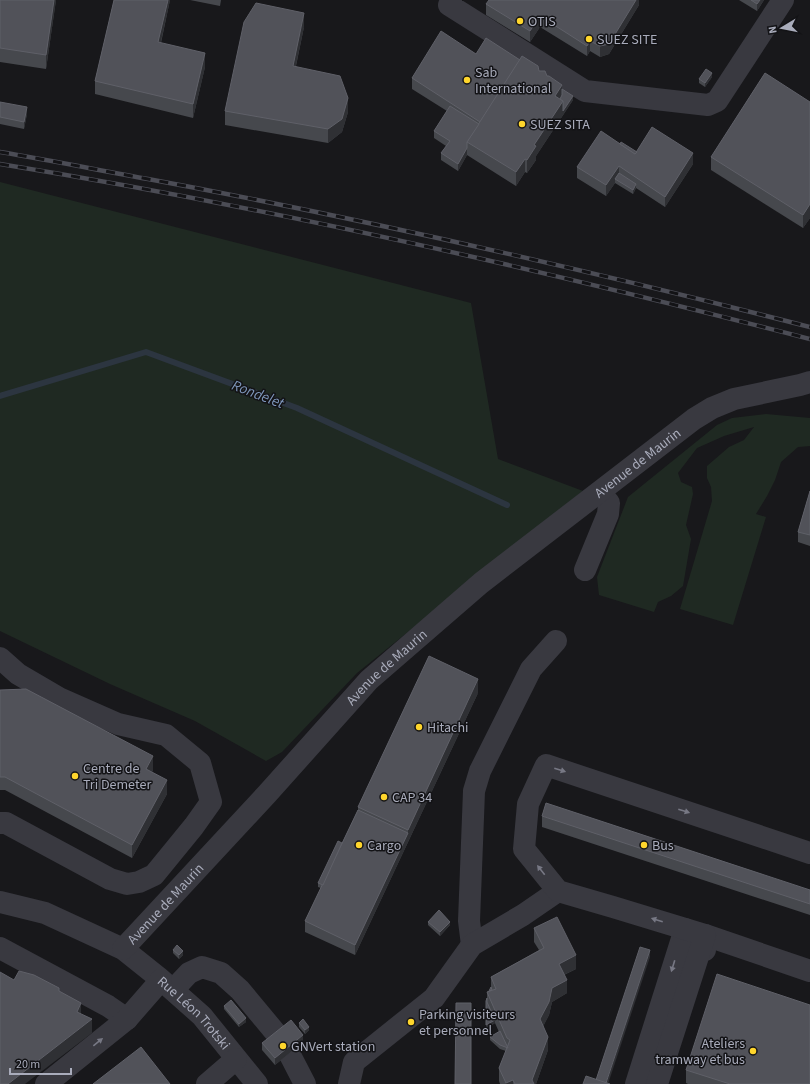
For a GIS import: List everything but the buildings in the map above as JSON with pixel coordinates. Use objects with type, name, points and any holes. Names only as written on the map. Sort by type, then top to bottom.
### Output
[{"type":"street","points":[[446,2],[585,91],[708,105],[717,101],[783,0]]},
{"type":"street","name":"Avenue de Maurin","points":[[0,902],[45,913],[123,949],[267,794],[369,680],[481,583],[694,419],[712,408],[734,399],[810,382]]},
{"type":"street","points":[[584,570],[608,514],[609,502],[600,492]]},
{"type":"street","points":[[472,945],[469,921],[474,791],[480,771],[531,669],[556,641]]},
{"type":"street","points":[[0,658],[18,674],[59,698],[118,724],[166,735],[200,763],[211,802],[194,826],[154,875],[139,882],[127,884],[110,879],[6,823],[0,823]]},
{"type":"street","points":[[810,853],[546,765],[528,804],[524,849],[558,891],[685,929],[810,970]]},
{"type":"street","points":[[349,1084],[354,1062],[434,998],[472,945],[523,915],[558,891]]},
{"type":"street","points":[[636,1084],[685,929]]},
{"type":"street","points":[[657,1084],[705,936]]},
{"type":"street","points":[[671,1084],[703,984],[705,967],[705,936]]},
{"type":"street","points":[[0,948],[108,1006],[127,1019]]},
{"type":"street","name":"Rue Léon Trotski","points":[[123,949],[202,1016],[257,1084]]},
{"type":"street","points":[[46,1084],[167,985],[202,967],[221,973],[240,990],[284,1045],[305,1084]]},
{"type":"street","points":[[207,1084],[236,1059]]},
{"type":"shaded area","points":[[0,182],[471,303],[498,459],[583,491],[357,673],[282,752],[266,761],[195,721],[110,684],[0,631]]},
{"type":"shaded area","points":[[766,414],[810,418],[810,446],[798,447],[781,462],[775,480],[756,514],[766,517],[733,625],[680,609],[712,501],[711,487],[707,478],[707,466],[729,447],[744,440],[754,427],[724,436],[697,448],[678,473],[681,482],[692,487],[693,494],[686,525],[691,539],[683,586],[671,596],[658,602],[654,612],[599,595],[597,577],[628,497],[717,425],[732,418]]},
{"type":"waterway","name":"Rondelet","points":[[0,396],[146,352],[297,408],[507,505]]},
{"type":"railway","points":[[0,152],[231,195],[397,229],[563,266],[810,327]]},
{"type":"railway","points":[[0,164],[204,200],[407,242],[709,313],[810,339]]},
{"type":"place","name":"OTIS","points":[[520,21]]},
{"type":"place","name":"SUEZ SITE","points":[[589,39]]},
{"type":"place","name":"Sab International","points":[[467,80]]},
{"type":"place","name":"SUEZ SITA","points":[[522,124]]},
{"type":"place","name":"Hitachi","points":[[419,727]]},
{"type":"place","name":"Centre de Tri Demeter","points":[[75,776]]},
{"type":"place","name":"CAP 34","points":[[384,797]]},
{"type":"place","name":"Cargo","points":[[359,845]]},
{"type":"place","name":"Bus","points":[[644,845]]},
{"type":"place","name":"Parking visiteurs et personnel","points":[[411,1022]]},
{"type":"place","name":"GNVert station","points":[[283,1046]]},
{"type":"place","name":"Ateliers tramway et bus","points":[[753,1051]]}]
